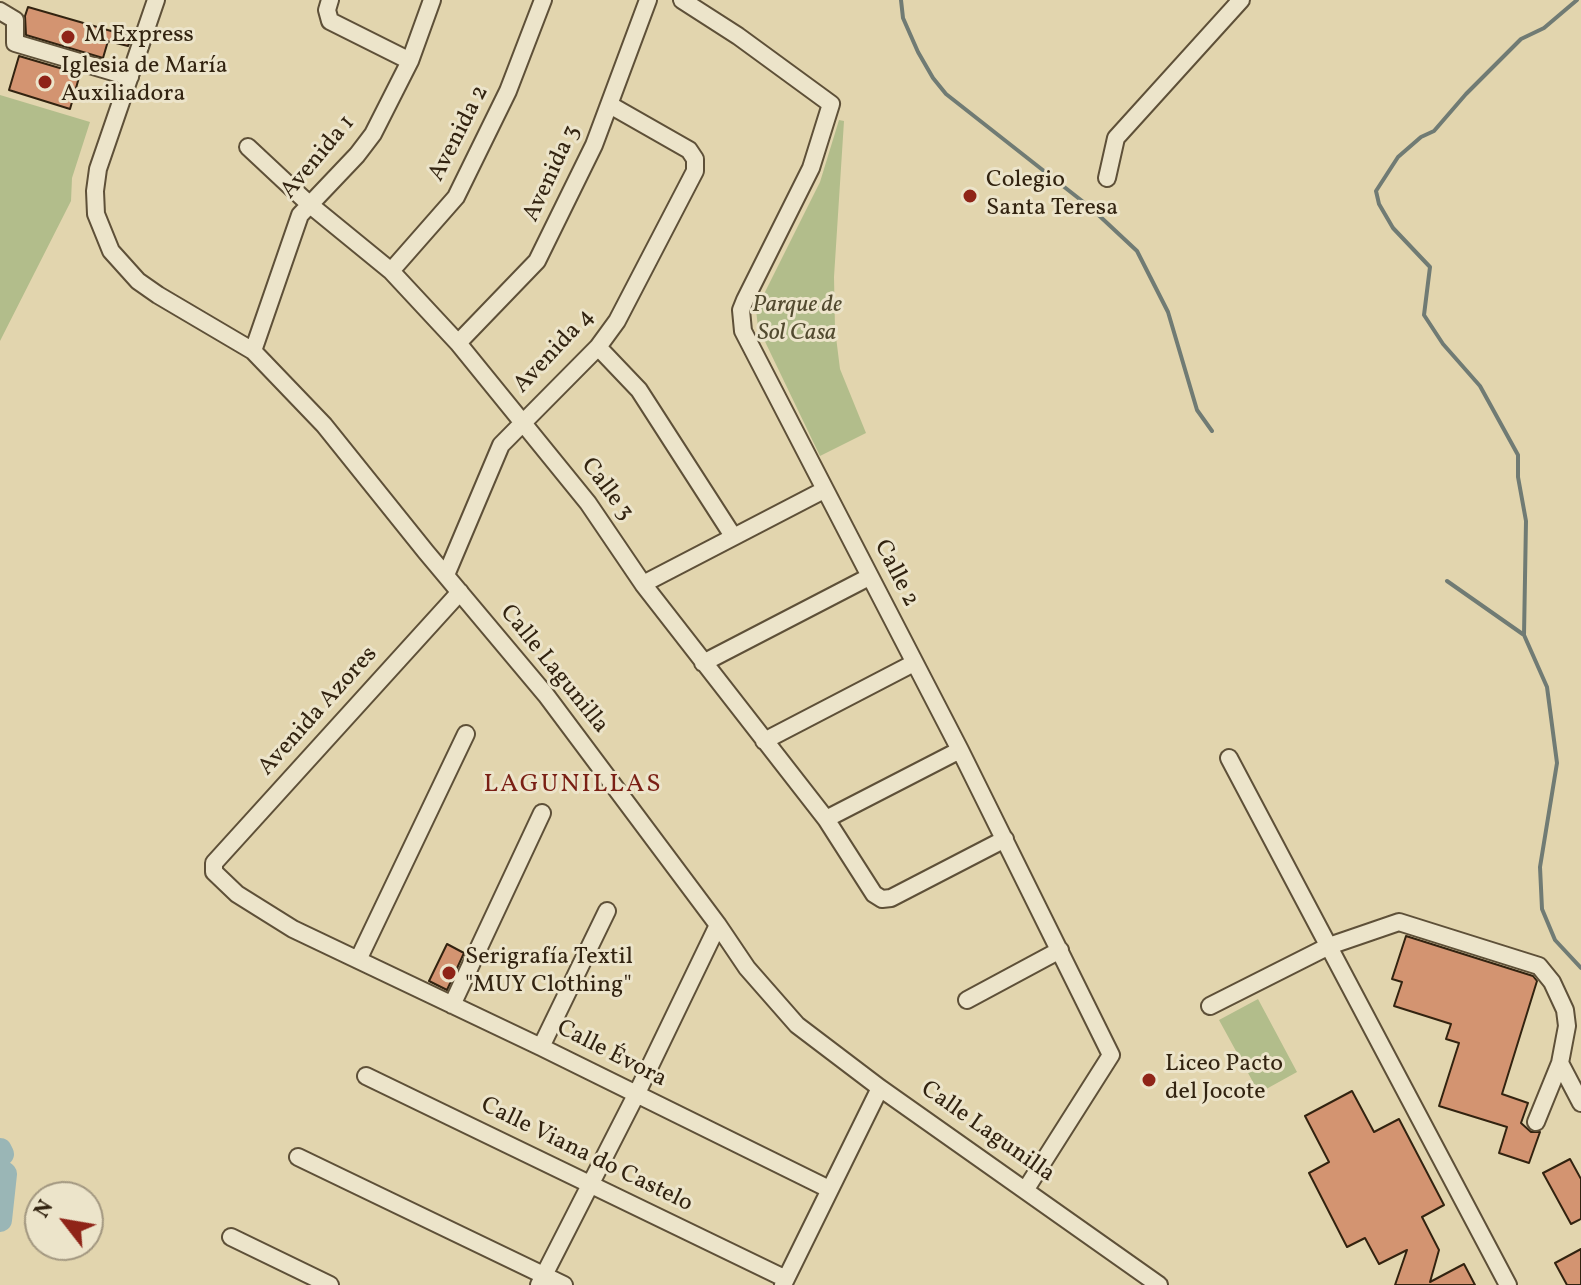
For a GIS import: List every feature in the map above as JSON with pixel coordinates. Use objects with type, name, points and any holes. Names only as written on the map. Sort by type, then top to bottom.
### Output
[{"type":"street","name":"Calle Lagunilla","points":[[156,0],[98,169],[96,214],[111,251],[138,281],[253,351],[324,425],[546,695],[747,968],[797,1025],[880,1088],[1159,1285]]},
{"type":"street","name":"Avenida 1","points":[[253,351],[300,215],[373,134],[410,61],[432,0]]},
{"type":"street","name":"Avenida 2","points":[[391,271],[456,197],[508,91],[543,0]]},
{"type":"street","name":"Avenida 3","points":[[458,343],[537,261],[594,145],[648,0]]},
{"type":"street","name":"Calle 2","points":[[682,0],[738,36],[831,104],[811,168],[741,310],[743,331],[960,750],[1111,1055],[1026,1189]]},
{"type":"street","points":[[1107,178],[1116,138],[1241,0]]},
{"type":"street","points":[[328,5],[330,21],[410,61]]},
{"type":"street","points":[[0,11],[15,20],[15,43],[130,77]]},
{"type":"street","name":"Avenida 4","points":[[446,575],[501,445],[598,347],[617,321],[695,171],[695,159],[689,150],[610,105]]},
{"type":"street","name":"Calle 3","points":[[248,147],[309,204],[391,271],[458,343],[588,503],[643,584],[826,819],[874,894],[882,899],[891,898],[1005,839]]},
{"type":"street","points":[[598,347],[639,390],[733,536]]},
{"type":"street","points":[[643,584],[824,490]]},
{"type":"street","points":[[703,663],[869,577]]},
{"type":"street","name":"Avenida Azores","points":[[214,863],[460,592]]},
{"type":"street","points":[[764,741],[914,663]]},
{"type":"street","points":[[358,960],[466,734]]},
{"type":"street","points":[[826,819],[960,750]]},
{"type":"street","points":[[1229,758],[1508,1285]]},
{"type":"street","points":[[452,1005],[542,813]]},
{"type":"street","name":"Calle Évora","points":[[214,863],[214,872],[237,894],[265,913],[829,1189]]},
{"type":"street","points":[[541,1047],[607,911]]},
{"type":"street","points":[[1210,1006],[1329,946],[1399,922],[1539,966],[1552,982],[1565,1010],[1567,1026],[1560,1063],[1536,1122]]},
{"type":"street","points":[[541,1280],[636,1095],[718,925]]},
{"type":"street","points":[[967,1000],[1060,950]]},
{"type":"street","points":[[1560,1063],[1581,1103]]},
{"type":"street","name":"Calle Viana do Castelo","points":[[366,1076],[784,1282]]},
{"type":"street","points":[[784,1282],[880,1088]]},
{"type":"street","points":[[298,1157],[541,1280],[564,1285]]},
{"type":"street","points":[[231,1237],[330,1285]]},
{"type":"green space","points":[[0,95],[90,122],[72,178],[71,201],[0,341]]},
{"type":"green space","name":"Parque de Sol Casa","points":[[839,120],[844,121],[834,277],[835,329],[840,369],[866,433],[820,456],[758,327],[756,310],[820,182]]},
{"type":"green space","points":[[1258,999],[1297,1072],[1259,1093],[1219,1020]]},
{"type":"building","name":"M Express","points":[[28,7],[132,37],[128,46],[108,41],[103,58],[26,35]]},
{"type":"building","name":"Iglesia de María Auxiliadora","points":[[19,56],[80,74],[70,109],[9,90]]},
{"type":"building","points":[[1406,936],[1533,976],[1537,981],[1502,1094],[1528,1103],[1521,1123],[1531,1132],[1540,1132],[1529,1163],[1499,1153],[1507,1127],[1439,1106],[1459,1043],[1446,1039],[1451,1024],[1394,1006],[1402,982],[1392,979]]},
{"type":"building","points":[[447,944],[464,953],[447,990],[429,981]]},
{"type":"building","points":[[1352,1091],[1374,1132],[1399,1119],[1444,1205],[1422,1217],[1439,1250],[1430,1282],[1464,1264],[1475,1285],[1395,1285],[1407,1250],[1379,1264],[1365,1238],[1347,1247],[1309,1173],[1329,1162],[1305,1116]]},
{"type":"building","points":[[1570,1159],[1581,1179],[1581,1219],[1571,1224],[1543,1173]]},
{"type":"building","points":[[1581,1249],[1581,1285],[1567,1285],[1555,1263]]},
{"type":"waterway","points":[[901,0],[903,18],[918,52],[946,94],[1091,208],[1137,251],[1168,312],[1197,410],[1212,431]]},
{"type":"waterway","points":[[1524,635],[1526,521],[1518,477],[1518,455],[1480,386],[1443,344],[1424,315],[1430,267],[1393,228],[1379,204],[1376,191],[1398,157],[1421,137],[1434,131],[1521,39],[1544,28],[1577,0]]},
{"type":"waterway","points":[[1447,581],[1524,635],[1547,687],[1557,763],[1540,867],[1542,909],[1555,940],[1581,968]]},
{"type":"waterway","points":[[0,1150],[2,1154]]},
{"type":"waterway","points":[[0,1220],[5,1174]]},
{"type":"place","name":"M Express","points":[[68,37]]},
{"type":"place","name":"Iglesia de María Auxiliadora","points":[[45,82]]},
{"type":"place","name":"Colegio Santa Teresa","points":[[970,196]]},
{"type":"place","name":"Serigrafía Textil \"MUY Clothing\"","points":[[449,973]]},
{"type":"place","name":"Liceo Pacto del Jocote","points":[[1149,1080]]},
{"type":"district","name":"LAGUNILLAS","points":[[573,786]]}]
